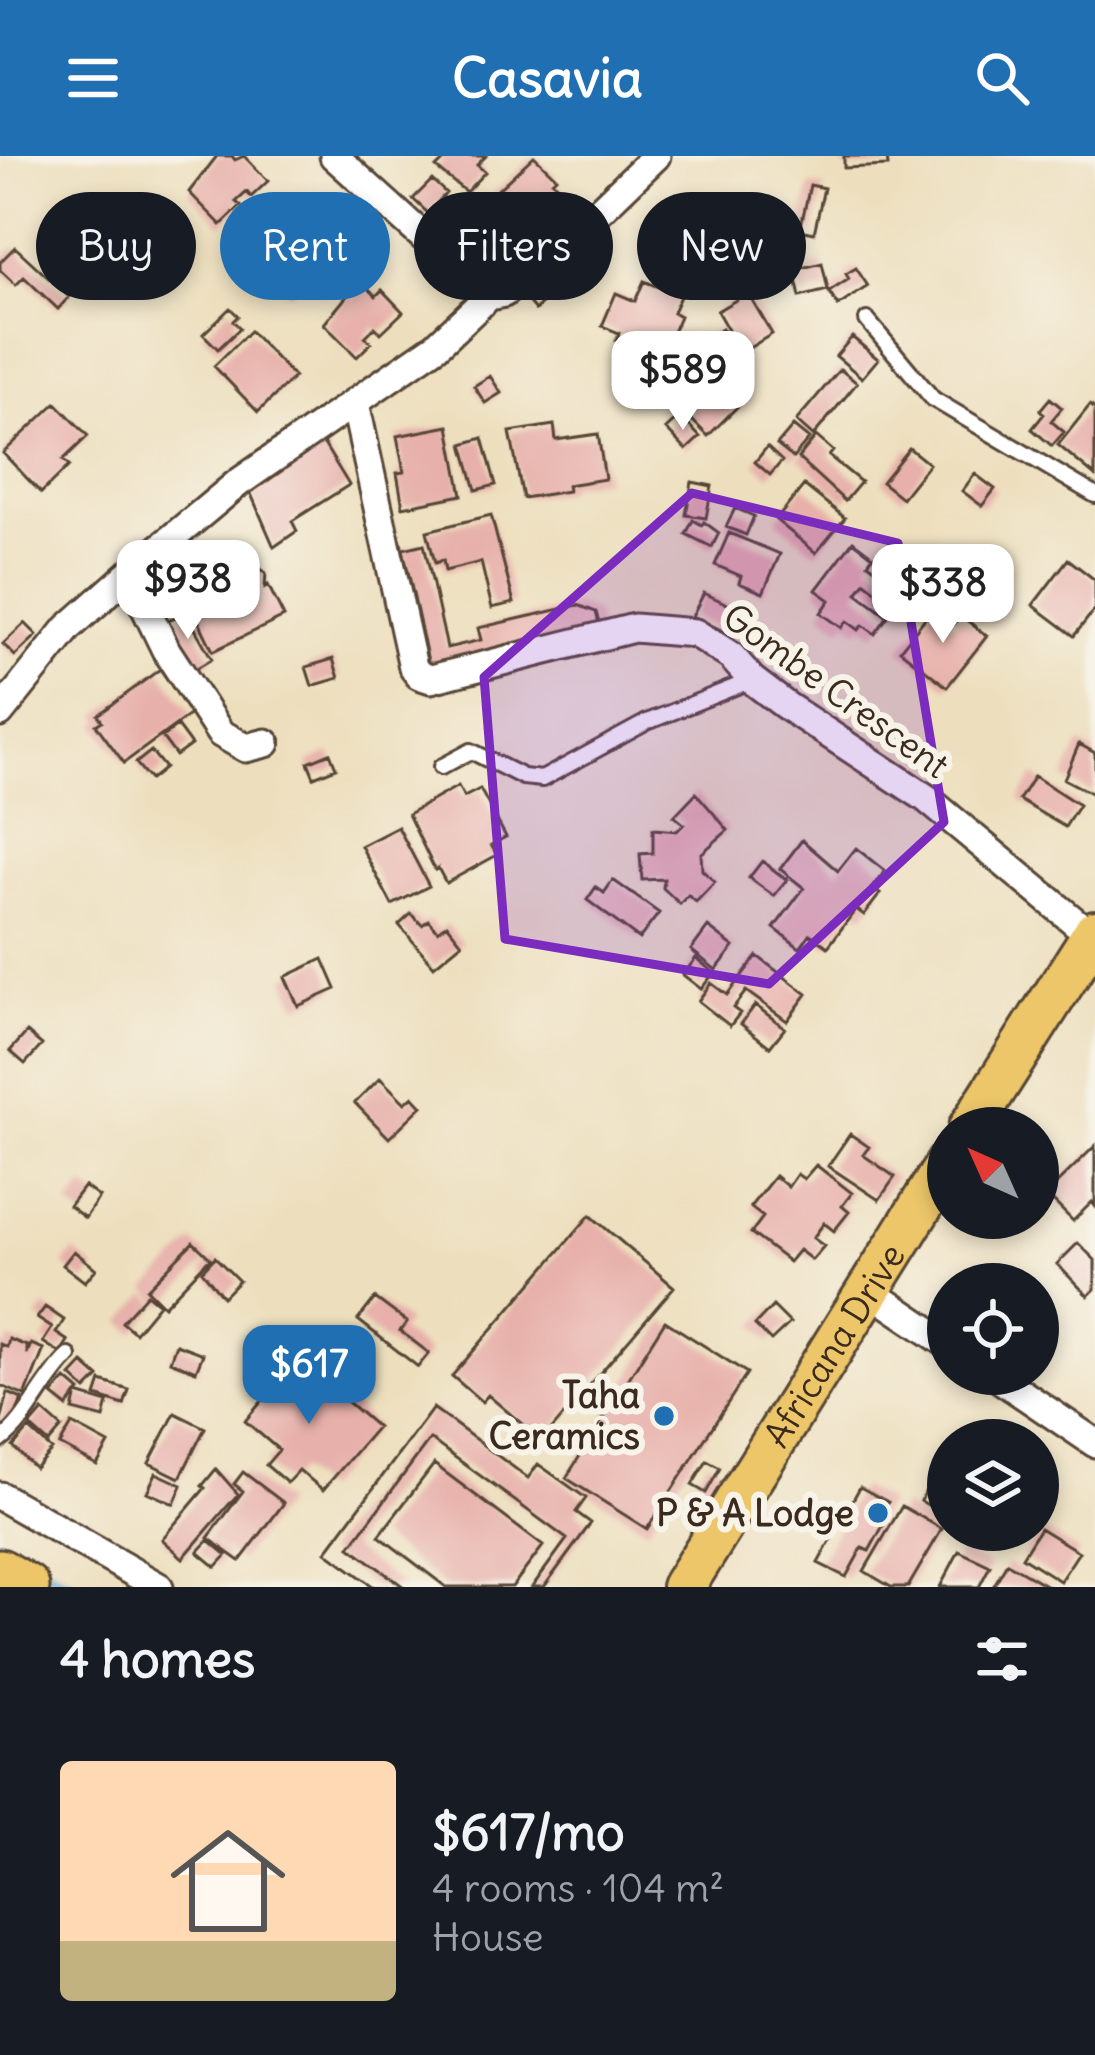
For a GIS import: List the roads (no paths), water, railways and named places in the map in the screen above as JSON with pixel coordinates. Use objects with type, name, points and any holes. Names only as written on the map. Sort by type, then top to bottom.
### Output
[{"type":"highway","points":[[0,1572],[26,1587]]},
{"type":"main road","points":[[983,1107],[1094,934]]},
{"type":"main road","name":"Africana Drive","points":[[683,1587],[927,1196]]},
{"type":"street","points":[[334,156],[414,228]]},
{"type":"street","points":[[613,197],[656,156]]},
{"type":"street","points":[[0,713],[68,628],[129,574],[238,483],[436,346],[485,300]]},
{"type":"street","name":"Gombe Crescent","points":[[355,403],[413,667],[419,675],[431,679],[634,628],[695,633],[731,656],[752,680],[926,798],[1094,934]]},
{"type":"street","points":[[129,574],[166,650],[220,733],[246,748],[266,743]]},
{"type":"street","points":[[868,1290],[927,1330]]},
{"type":"street","points":[[1024,1395],[1095,1443]]},
{"type":"street","points":[[0,1496],[159,1587]]},
{"type":"lane","points":[[866,320],[934,398],[1095,495]]},
{"type":"lane","points":[[441,767],[471,752],[523,777],[542,779],[647,722],[752,680]]},
{"type":"lane","points":[[0,1442],[22,1422],[47,1377],[69,1356]]},
{"type":"waterway","points":[[0,1543],[75,1587]]},
{"type":"place","name":"Taha Ceramics","points":[[664,1416]]},
{"type":"place","name":"P & A Lodge","points":[[878,1513]]}]
